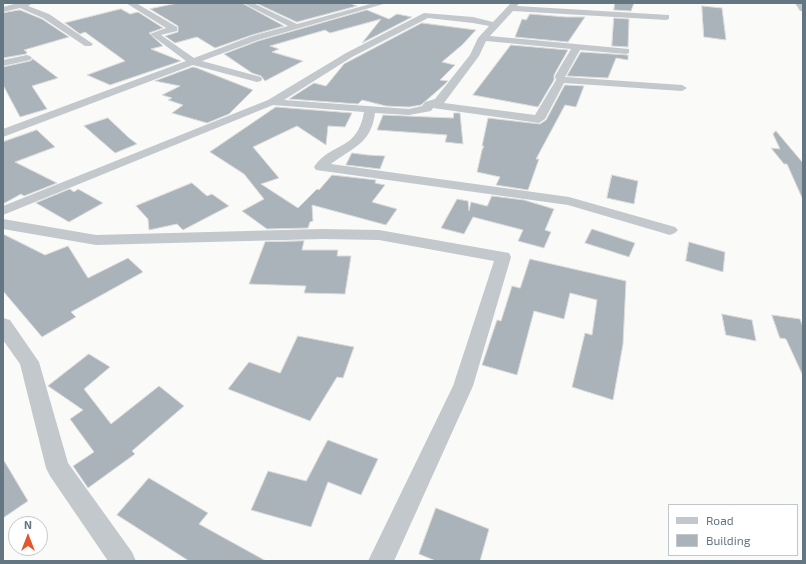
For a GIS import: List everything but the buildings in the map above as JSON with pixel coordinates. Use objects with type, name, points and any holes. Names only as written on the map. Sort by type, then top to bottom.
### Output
[{"type":"street","points":[[3,10],[29,3]]},
{"type":"street","points":[[130,3],[174,29],[154,34],[194,62],[257,79]]},
{"type":"street","points":[[247,3],[296,27]]},
{"type":"street","points":[[3,133],[255,38],[383,3]]},
{"type":"street","points":[[799,3],[803,9]]},
{"type":"street","points":[[20,5],[46,16],[88,44]]},
{"type":"street","points":[[429,104],[439,102],[474,56],[483,38],[513,6],[666,17]]},
{"type":"street","points":[[3,211],[272,102],[349,55],[427,15],[473,20],[494,25]]},
{"type":"street","points":[[483,38],[626,50]]},
{"type":"street","points":[[429,104],[539,119],[561,80],[560,76],[577,46]]},
{"type":"street","points":[[3,63],[27,58]]},
{"type":"street","points":[[561,80],[682,88]]},
{"type":"street","points":[[272,102],[408,112],[427,109],[429,104]]},
{"type":"street","points":[[370,109],[365,131],[356,141],[327,158],[320,167],[387,178],[569,202],[670,230]]},
{"type":"street","points":[[3,224],[96,240],[322,234],[379,235],[503,257],[463,386],[381,561]]},
{"type":"street","points":[[3,325],[29,362],[58,468],[123,561]]}]
